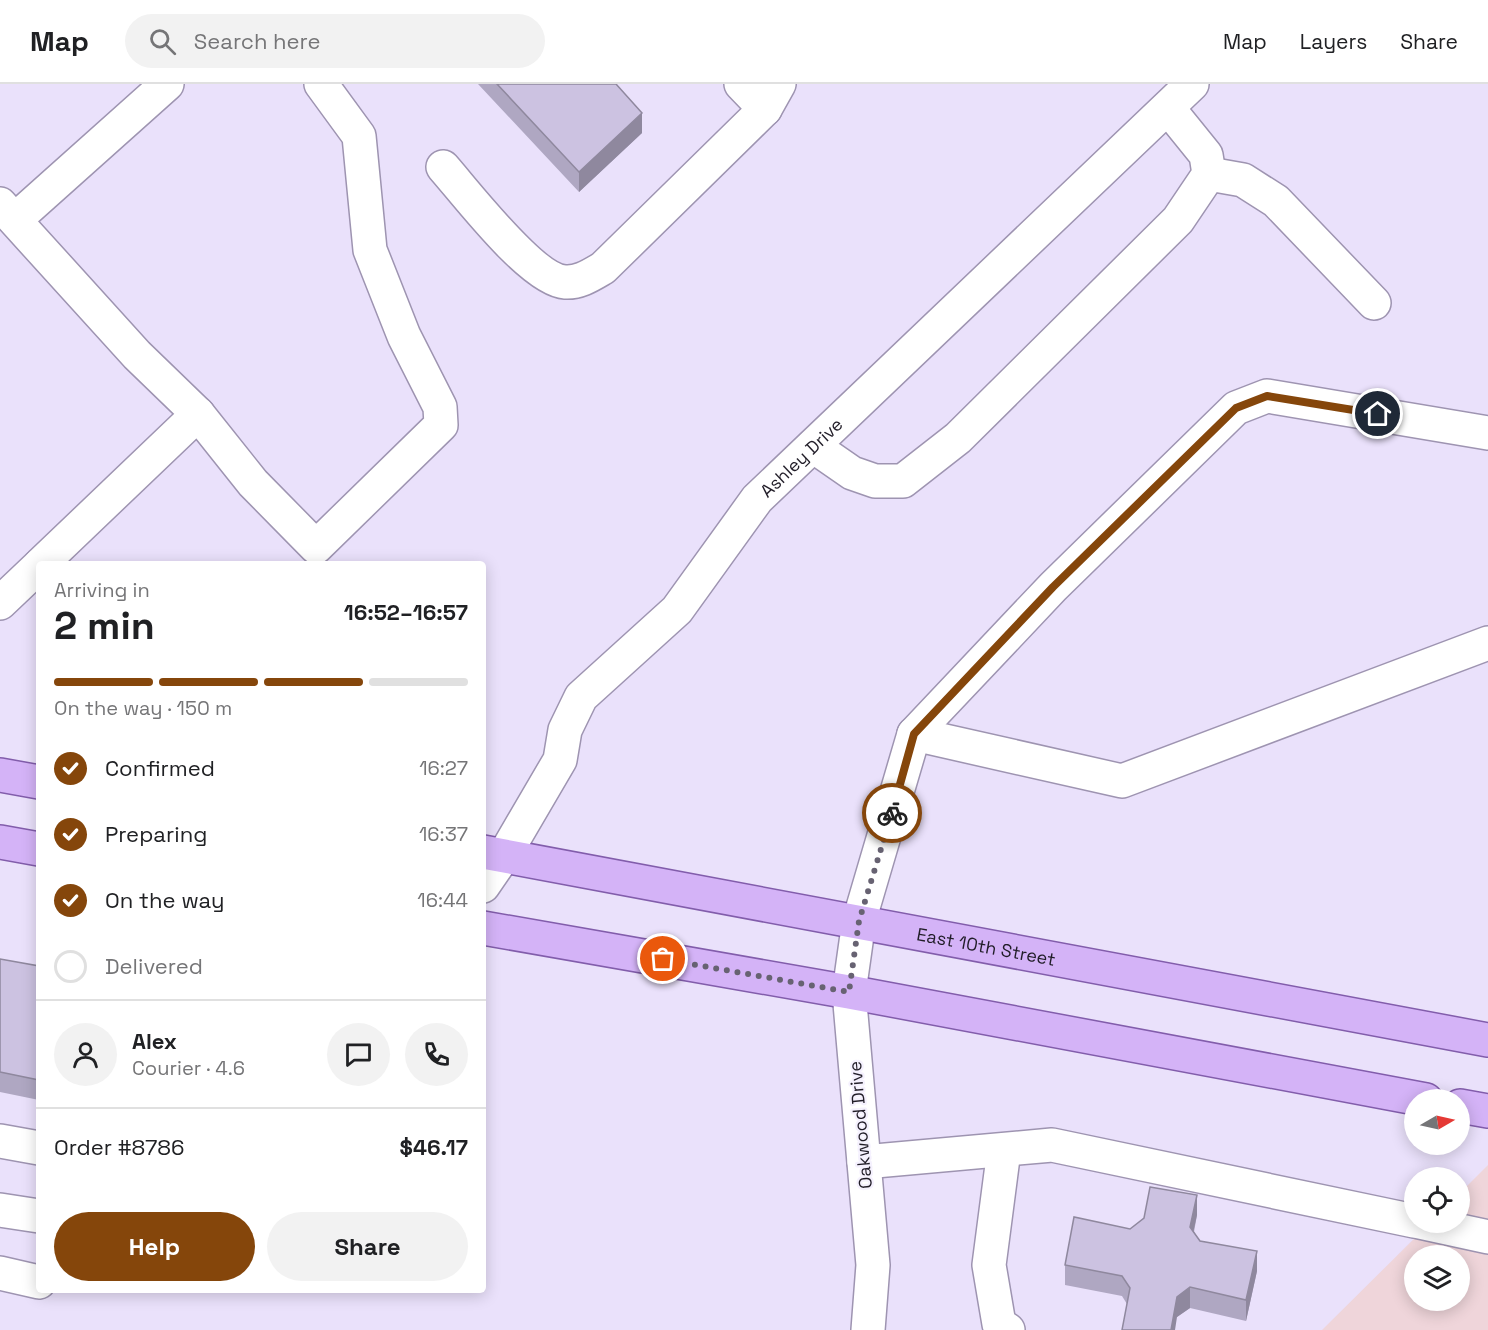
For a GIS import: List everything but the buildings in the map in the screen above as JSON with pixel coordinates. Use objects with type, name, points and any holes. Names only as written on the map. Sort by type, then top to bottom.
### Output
[{"type":"main road","points":[[0,775],[36,781]]},
{"type":"main road","points":[[0,842],[36,848]]},
{"type":"main road","name":"East 10th Street","points":[[494,853],[1488,1040]]},
{"type":"main road","points":[[486,929],[849,992],[1404,1096]]},
{"type":"main road","points":[[1470,1108],[1488,1111]]},
{"type":"street","points":[[167,84],[8,212],[137,355],[198,414],[254,483],[316,547],[441,425],[440,407],[404,336],[370,250],[359,136],[321,84]]},
{"type":"street","points":[[443,167],[530,265],[549,277],[564,282],[582,280],[603,268],[772,96],[741,84]]},
{"type":"street","name":"Ashley Drive","points":[[486,877],[494,853],[560,760],[565,730],[581,698],[677,610],[757,499],[1192,84]]},
{"type":"street","points":[[813,446],[852,473],[875,481],[903,481],[958,438],[1178,220],[1209,174],[1206,155],[1168,108]]},
{"type":"street","points":[[1209,174],[1243,180],[1276,201],[1374,303]]},
{"type":"street","points":[[914,734],[1053,587],[1236,408],[1267,396],[1488,433]]},
{"type":"street","points":[[44,561],[198,414]]},
{"type":"street","points":[[0,603],[36,569]]},
{"type":"street","points":[[914,734],[1122,781],[1488,643]]},
{"type":"street","name":"Oakwood Drive","points":[[868,1330],[873,1265],[849,992],[859,921],[914,734]]},
{"type":"street","points":[[0,1141],[36,1147]]},
{"type":"street","points":[[864,1162],[1052,1145],[1404,1219]]},
{"type":"street","points":[[1004,1150],[989,1265],[999,1324],[1008,1330]]},
{"type":"street","points":[[0,1210],[36,1216]]},
{"type":"street","points":[[1470,1233],[1488,1237]]},
{"type":"street","points":[[0,1273],[36,1281]]},
{"type":"shaded area","points":[[1488,1165],[1488,1330],[1322,1330],[1404,1249],[1404,1311],[1470,1311],[1470,1245],[1408,1245],[1420,1233],[1470,1233],[1470,1183]]},
{"type":"way so far","points":[[663,959],[849,992],[859,921],[892,813]]},
{"type":"route","points":[[892,813],[914,734],[1053,587],[1236,408],[1267,396],[1378,414]]}]
